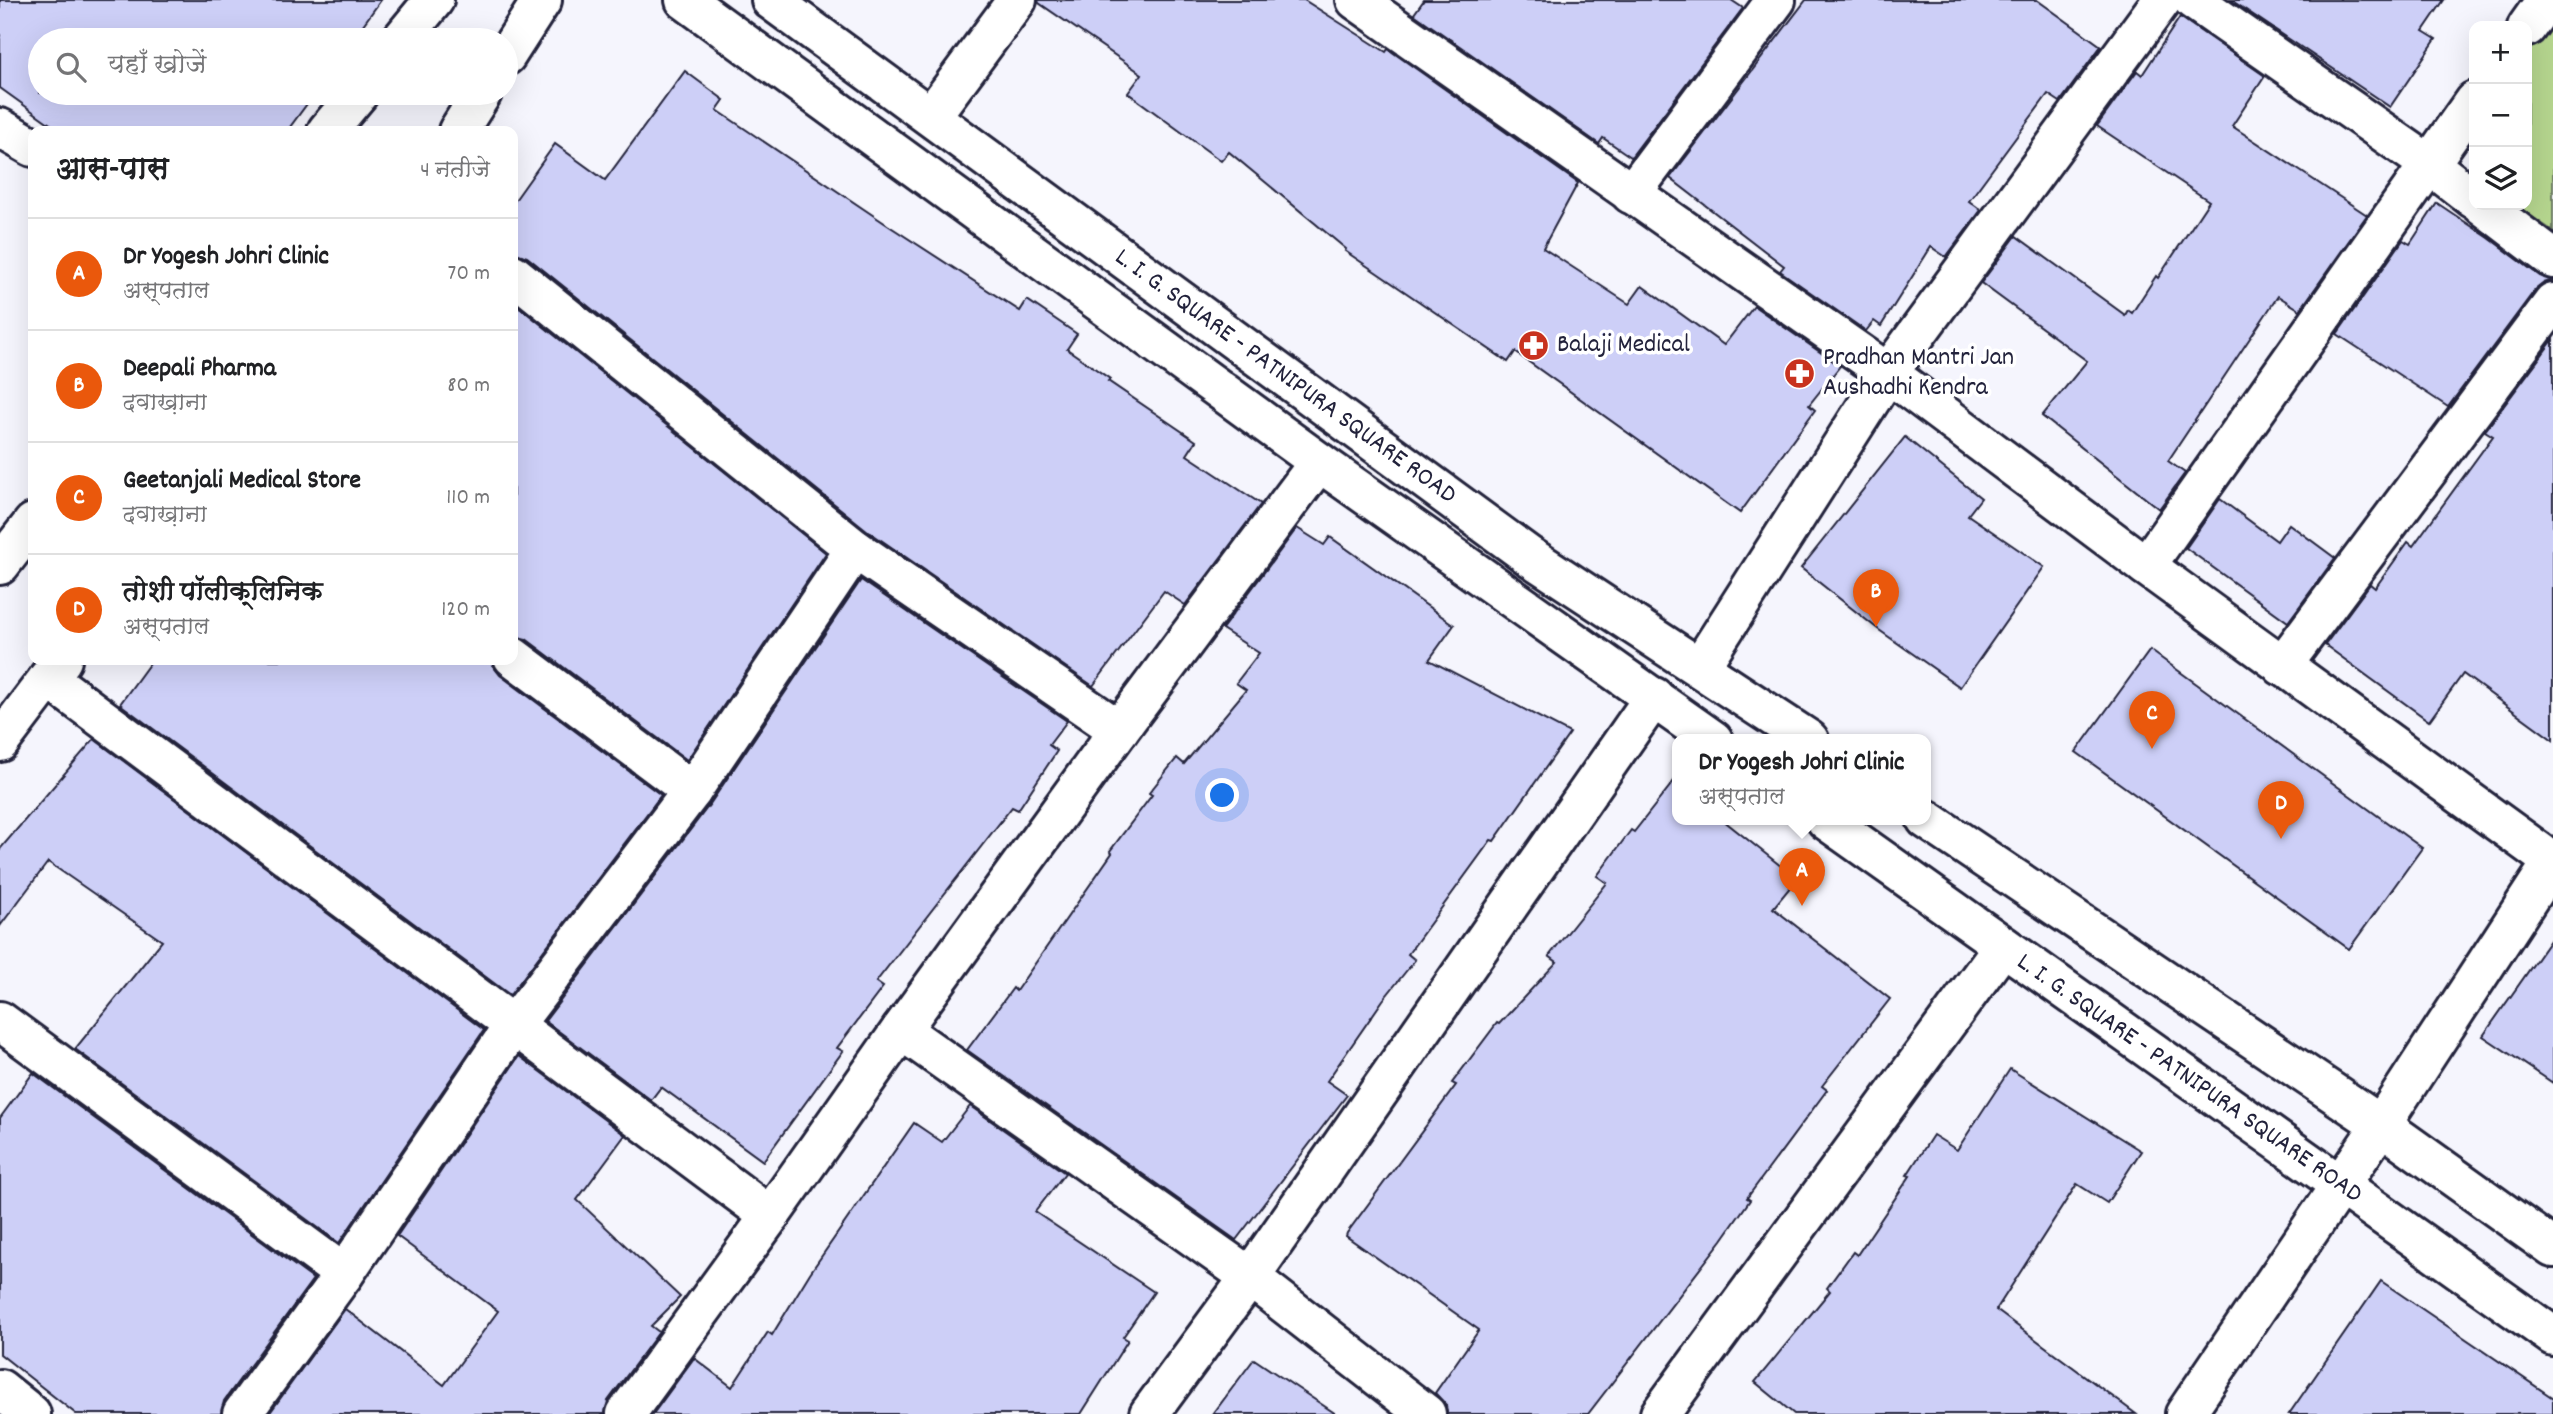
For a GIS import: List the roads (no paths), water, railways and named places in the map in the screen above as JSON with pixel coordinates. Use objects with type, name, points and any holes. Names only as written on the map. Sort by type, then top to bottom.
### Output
[{"type":"street","points":[[411,28],[434,0]]},
{"type":"street","points":[[518,37],[542,0]]},
{"type":"street","name":"L. I. G. SQUARE - PATNIPURA SQUARE ROAD","points":[[685,0],[1319,462],[1705,734]]},
{"type":"street","name":"L. I. G. SQUARE - PATNIPURA SQUARE ROAD","points":[[771,0],[1529,556],[1800,734]]},
{"type":"street","points":[[931,116],[1017,0]]},
{"type":"street","points":[[1631,194],[1776,0]]},
{"type":"street","points":[[1700,667],[1888,373],[2162,0]]},
{"type":"street","points":[[2193,0],[2429,164],[2469,195]]},
{"type":"street","points":[[2531,21],[2546,0]]},
{"type":"street","points":[[1373,5],[1631,194],[1888,373],[2281,666],[2553,861],[2381,1125],[2185,1414]]},
{"type":"street","points":[[331,126],[349,105]]},
{"type":"street","points":[[461,126],[474,105]]},
{"type":"street","points":[[2146,566],[2469,108]]},
{"type":"street","points":[[0,128],[28,143]]},
{"type":"street","points":[[2489,210],[2553,259]]},
{"type":"street","points":[[518,278],[855,549],[1119,730]]},
{"type":"street","points":[[2281,666],[2553,303]]},
{"type":"street","points":[[626,1414],[1119,730],[1319,462]]},
{"type":"street","points":[[0,565],[28,529]]},
{"type":"street","points":[[242,1414],[344,1274],[514,1025],[692,791],[855,549]]},
{"type":"street","points":[[518,661],[692,791]]},
{"type":"street","points":[[0,742],[55,669],[514,1025],[771,1216]]},
{"type":"street","points":[[1149,1414],[1250,1277],[1654,697]]},
{"type":"street","points":[[1931,822],[2381,1125],[2553,1248]]},
{"type":"street","name":"L. I. G. SQUARE - PATNIPURA SQUARE ROAD","points":[[1833,825],[2553,1336]]},
{"type":"street","points":[[1660,1414],[2003,946]]},
{"type":"street","points":[[0,1021],[344,1274]]},
{"type":"street","points":[[901,1030],[1250,1277],[1426,1414]]},
{"type":"street","points":[[0,1389],[30,1414]]},
{"type":"place","name":"Balaji Medical","points":[[1534,345]]},
{"type":"place","name":"Pradhan Mantri Jan Aushadhi Kendra","points":[[1800,373]]},
{"type":"place","name":"Deepali Pharma","points":[[1876,627]]},
{"type":"place","name":"Geetanjali Medical Store","points":[[2152,749]]},
{"type":"place","name":"तोशी पॉलीक्लिनिक","points":[[2281,839]]},
{"type":"place","name":"Dr Yogesh Johri Clinic","points":[[1802,906]]}]
